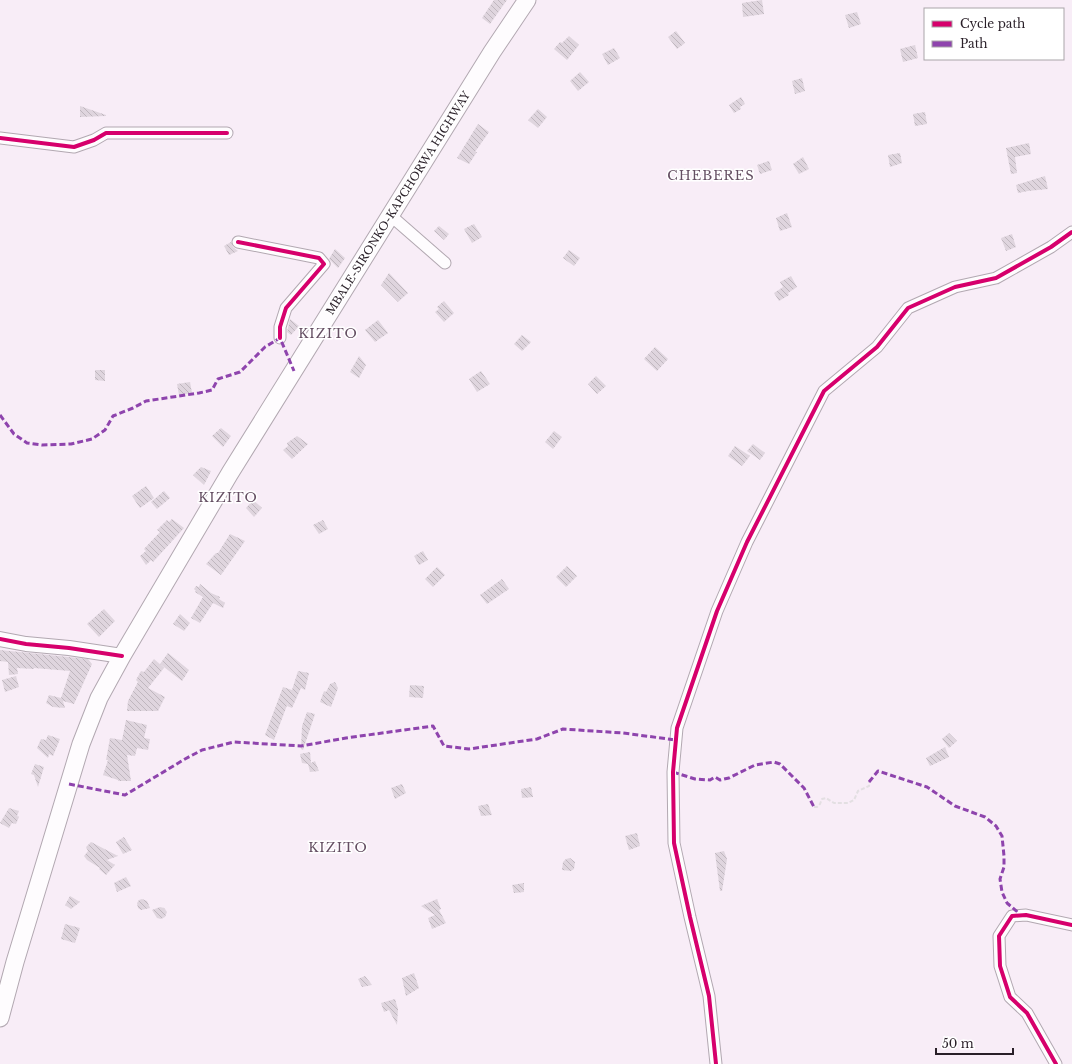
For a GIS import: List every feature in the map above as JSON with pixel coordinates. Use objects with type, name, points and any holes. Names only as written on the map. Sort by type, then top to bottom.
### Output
[{"type":"main road","name":"MBALE-SIRONKO-KAPCHORWA HIGHWAY","points":[[0,1018],[81,744],[100,698],[122,656],[234,467],[492,52],[527,0]]},
{"type":"street","points":[[0,138],[74,147],[94,140],[106,133],[227,133]]},
{"type":"street","points":[[390,215],[445,263]]},
{"type":"street","points":[[716,1064],[709,996],[674,843],[673,772],[677,728],[717,611],[747,542],[824,391],[877,347],[908,308],[955,287],[996,278],[1051,247],[1072,232]]},
{"type":"street","points":[[238,242],[319,258],[324,264],[286,308],[280,327],[280,338]]},
{"type":"street","points":[[0,639],[26,644],[69,648],[122,656]]},
{"type":"street","points":[[1056,1064],[1027,1013],[1010,997],[1000,966],[999,936],[1012,916],[1026,915],[1072,925]]},
{"type":"path","points":[[814,807],[817,807],[824,798],[834,803],[848,803],[854,800],[858,791],[869,786],[869,782]]},
{"type":"building","points":[[494,0],[507,0],[490,24],[482,18]]},
{"type":"building","points":[[762,0],[764,14],[743,17],[742,3]]},
{"type":"building","points":[[857,12],[861,24],[849,28],[845,15]]},
{"type":"building","points":[[676,31],[685,43],[677,49],[668,37]]},
{"type":"building","points":[[569,36],[579,45],[567,60],[554,49],[560,42],[562,43]]},
{"type":"building","points":[[915,45],[918,58],[903,62],[900,49]]},
{"type":"building","points":[[614,48],[620,58],[608,65],[602,54]]},
{"type":"building","points":[[580,72],[589,82],[578,91],[570,81]]},
{"type":"building","points":[[802,78],[805,91],[795,94],[792,81]]},
{"type":"building","points":[[741,97],[745,104],[740,107],[741,109],[734,113],[729,105]]},
{"type":"building","points":[[80,106],[106,115],[106,116],[80,117]]},
{"type":"building","points":[[538,109],[547,117],[538,128],[528,120]]},
{"type":"building","points":[[925,112],[927,124],[915,126],[913,114]]},
{"type":"building","points":[[478,124],[489,132],[475,152],[477,152],[469,164],[457,158]]},
{"type":"building","points":[[1029,143],[1031,154],[1015,157],[1017,173],[1011,174],[1006,148]]},
{"type":"building","points":[[900,153],[902,163],[890,167],[888,155]]},
{"type":"building","points":[[803,157],[809,169],[799,174],[793,164]]},
{"type":"building","points":[[769,161],[772,170],[760,174],[757,165]]},
{"type":"building","points":[[1045,176],[1048,189],[1018,193],[1016,185]]},
{"type":"building","points":[[787,213],[792,227],[780,231],[776,218]]},
{"type":"building","points":[[474,224],[482,237],[472,243],[464,229]]},
{"type":"building","points":[[439,226],[449,234],[444,240],[434,231]]},
{"type":"building","points":[[1012,234],[1016,247],[1006,251],[1001,238]]},
{"type":"building","points":[[231,242],[233,247],[238,251],[229,255],[224,246]]},
{"type":"building","points":[[335,249],[345,258],[338,268],[329,259]]},
{"type":"building","points":[[569,250],[580,258],[574,266],[563,258]]},
{"type":"building","points":[[389,273],[408,293],[398,302],[381,285]]},
{"type":"building","points":[[791,276],[797,287],[788,293],[789,295],[779,301],[774,293],[783,287],[780,282]]},
{"type":"building","points":[[444,301],[454,313],[444,322],[435,312],[439,309],[437,307]]},
{"type":"building","points":[[290,319],[299,326],[291,335],[287,332]]},
{"type":"building","points":[[378,320],[388,333],[375,342],[365,330]]},
{"type":"building","points":[[522,335],[531,342],[522,351],[514,344]]},
{"type":"building","points":[[655,347],[668,359],[657,371],[644,359]]},
{"type":"building","points":[[359,356],[366,365],[359,378],[350,372]]},
{"type":"building","points":[[95,370],[105,370],[105,381],[95,380]]},
{"type":"building","points":[[481,371],[490,384],[477,392],[469,379]]},
{"type":"building","points":[[596,376],[606,386],[597,394],[588,384]]},
{"type":"building","points":[[190,382],[192,393],[179,395],[177,384]]},
{"type":"building","points":[[221,428],[231,436],[223,447],[212,436]]},
{"type":"building","points":[[554,431],[562,437],[553,449],[545,442]]},
{"type":"building","points":[[297,436],[308,444],[292,459],[283,450],[288,446],[287,443]]},
{"type":"building","points":[[753,444],[765,453],[760,460],[747,451]]},
{"type":"building","points":[[735,446],[750,456],[742,466],[728,456]]},
{"type":"building","points":[[201,467],[211,471],[204,485],[193,475]]},
{"type":"building","points":[[146,486],[154,498],[140,508],[132,496]]},
{"type":"building","points":[[164,491],[170,498],[157,509],[151,502]]},
{"type":"building","points":[[253,500],[262,508],[254,517],[246,508]]},
{"type":"building","points":[[172,519],[184,528],[153,562],[151,560],[146,565],[140,556],[146,551],[144,549],[160,532],[157,530],[167,520],[169,522]]},
{"type":"building","points":[[323,520],[328,529],[319,534],[313,525]]},
{"type":"building","points":[[230,534],[245,541],[221,575],[206,564],[216,553],[218,553]]},
{"type":"building","points":[[423,551],[428,560],[419,565],[414,556]]},
{"type":"building","points":[[567,566],[577,576],[566,587],[556,577]]},
{"type":"building","points":[[437,567],[445,575],[433,587],[425,579]]},
{"type":"building","points":[[502,579],[509,589],[487,604],[480,595]]},
{"type":"building","points":[[200,584],[211,593],[220,597],[219,599],[225,603],[223,608],[213,603],[200,623],[191,618],[203,597],[195,592],[196,591],[194,589],[196,586],[199,587]]},
{"type":"building","points":[[104,609],[115,621],[99,637],[87,624]]},
{"type":"building","points":[[180,614],[190,623],[184,631],[173,624]]},
{"type":"building","points":[[0,650],[88,659],[92,664],[74,704],[63,701],[65,708],[53,707],[46,703],[49,695],[61,698],[70,671],[17,668],[18,674],[9,675],[8,662],[0,661]]},
{"type":"building","points":[[168,653],[189,670],[182,681],[160,664]]},
{"type":"building","points":[[154,659],[164,668],[148,688],[165,697],[158,711],[127,711],[128,701],[138,682],[136,680],[141,671],[144,672]]},
{"type":"building","points":[[298,671],[309,673],[305,690],[301,688],[292,708],[287,706],[289,700],[274,740],[265,735],[283,687],[292,690]]},
{"type":"building","points":[[16,676],[19,687],[5,692],[2,680]]},
{"type":"building","points":[[335,682],[338,688],[331,707],[320,702],[324,691],[326,692],[330,684]]},
{"type":"building","points":[[410,685],[424,686],[423,698],[409,697]]},
{"type":"building","points":[[307,712],[315,714],[303,750],[301,749],[302,726]]},
{"type":"building","points":[[126,720],[147,725],[144,738],[150,739],[148,750],[137,748],[135,756],[127,755],[131,781],[118,781],[103,775],[108,760],[106,760],[110,738],[122,740]]},
{"type":"building","points":[[949,733],[957,741],[949,748],[942,739]]},
{"type":"building","points":[[48,735],[60,739],[53,756],[49,754],[48,758],[37,748],[41,739],[46,740]]},
{"type":"building","points":[[945,747],[949,757],[930,766],[926,758]]},
{"type":"building","points":[[310,752],[311,763],[315,761],[319,771],[310,772],[308,764],[302,763],[300,754]]},
{"type":"building","points":[[35,764],[44,767],[38,787],[34,775],[31,774]]},
{"type":"building","points":[[402,784],[406,793],[395,799],[391,788]]},
{"type":"building","points":[[531,787],[533,797],[522,798],[521,789]]},
{"type":"building","points":[[488,804],[492,815],[481,816],[478,806]]},
{"type":"building","points":[[9,808],[19,811],[17,816],[19,817],[16,824],[12,823],[9,828],[0,823]]},
{"type":"building","points":[[637,833],[640,846],[629,850],[625,836]]},
{"type":"building","points":[[124,837],[132,850],[123,854],[116,842]]},
{"type":"building","points":[[91,842],[118,856],[107,860],[115,865],[106,875],[99,869],[100,868],[87,860],[84,856],[88,851],[86,847]]},
{"type":"building","points":[[724,851],[727,859],[722,891],[720,891],[715,853]]},
{"type":"building","points":[[570,858],[575,862],[574,869],[571,871],[562,870],[563,862]]},
{"type":"building","points":[[126,877],[131,886],[117,892],[114,883]]},
{"type":"building","points":[[524,883],[524,892],[514,893],[512,885]]},
{"type":"building","points":[[70,896],[80,902],[71,909],[65,905]]},
{"type":"building","points":[[142,899],[147,901],[150,908],[141,910],[138,908],[137,903]]},
{"type":"building","points":[[437,899],[441,909],[439,910],[446,923],[432,929],[428,918],[435,915],[421,906]]},
{"type":"building","points":[[160,907],[164,908],[167,912],[165,917],[161,919],[157,918],[152,910]]},
{"type":"building","points":[[65,924],[80,928],[75,943],[61,939]]},
{"type":"building","points":[[414,973],[419,988],[406,996],[402,978]]},
{"type":"building","points":[[365,976],[372,985],[362,987],[358,979]]},
{"type":"building","points":[[395,999],[398,1009],[397,1025],[389,1010],[384,1012],[381,1003]]},
{"type":"marked path","points":[[0,415],[14,434],[27,443],[42,445],[71,444],[92,439],[105,430],[113,416],[146,401],[212,390],[218,379],[240,372],[265,347],[280,338],[294,371]]},
{"type":"marked path","points":[[69,784],[125,795],[202,750],[234,742],[301,746],[433,726],[444,746],[469,749],[537,739],[563,729],[623,733],[676,740]]},
{"type":"marked path","points":[[673,772],[695,779],[710,780],[715,777],[720,780],[729,778],[755,765],[774,762],[780,764],[804,788],[814,807]]},
{"type":"marked path","points":[[869,782],[878,771],[927,787],[955,806],[985,817],[996,826],[1002,836],[1004,856],[1004,867],[1000,879],[1002,892],[1007,903],[1021,915]]},
{"type":"cycle path","points":[[0,138],[74,147],[94,140],[106,133],[227,133]]},
{"type":"cycle path","points":[[716,1064],[709,996],[674,843],[673,772],[677,728],[717,611],[747,542],[824,391],[877,347],[908,308],[955,287],[996,278],[1051,247],[1072,232]]},
{"type":"cycle path","points":[[238,242],[319,258],[324,264],[286,308],[280,327],[280,338]]},
{"type":"cycle path","points":[[0,639],[26,644],[69,648],[122,656]]},
{"type":"cycle path","points":[[1056,1064],[1027,1013],[1010,997],[1000,966],[999,936],[1012,916],[1026,915],[1072,925]]},
{"type":"district","name":"CHEBERES","points":[[711,175]]},
{"type":"district","name":"KIZITO","points":[[328,333]]},
{"type":"district","name":"KIZITO","points":[[228,497]]},
{"type":"district","name":"KIZITO","points":[[338,847]]}]
